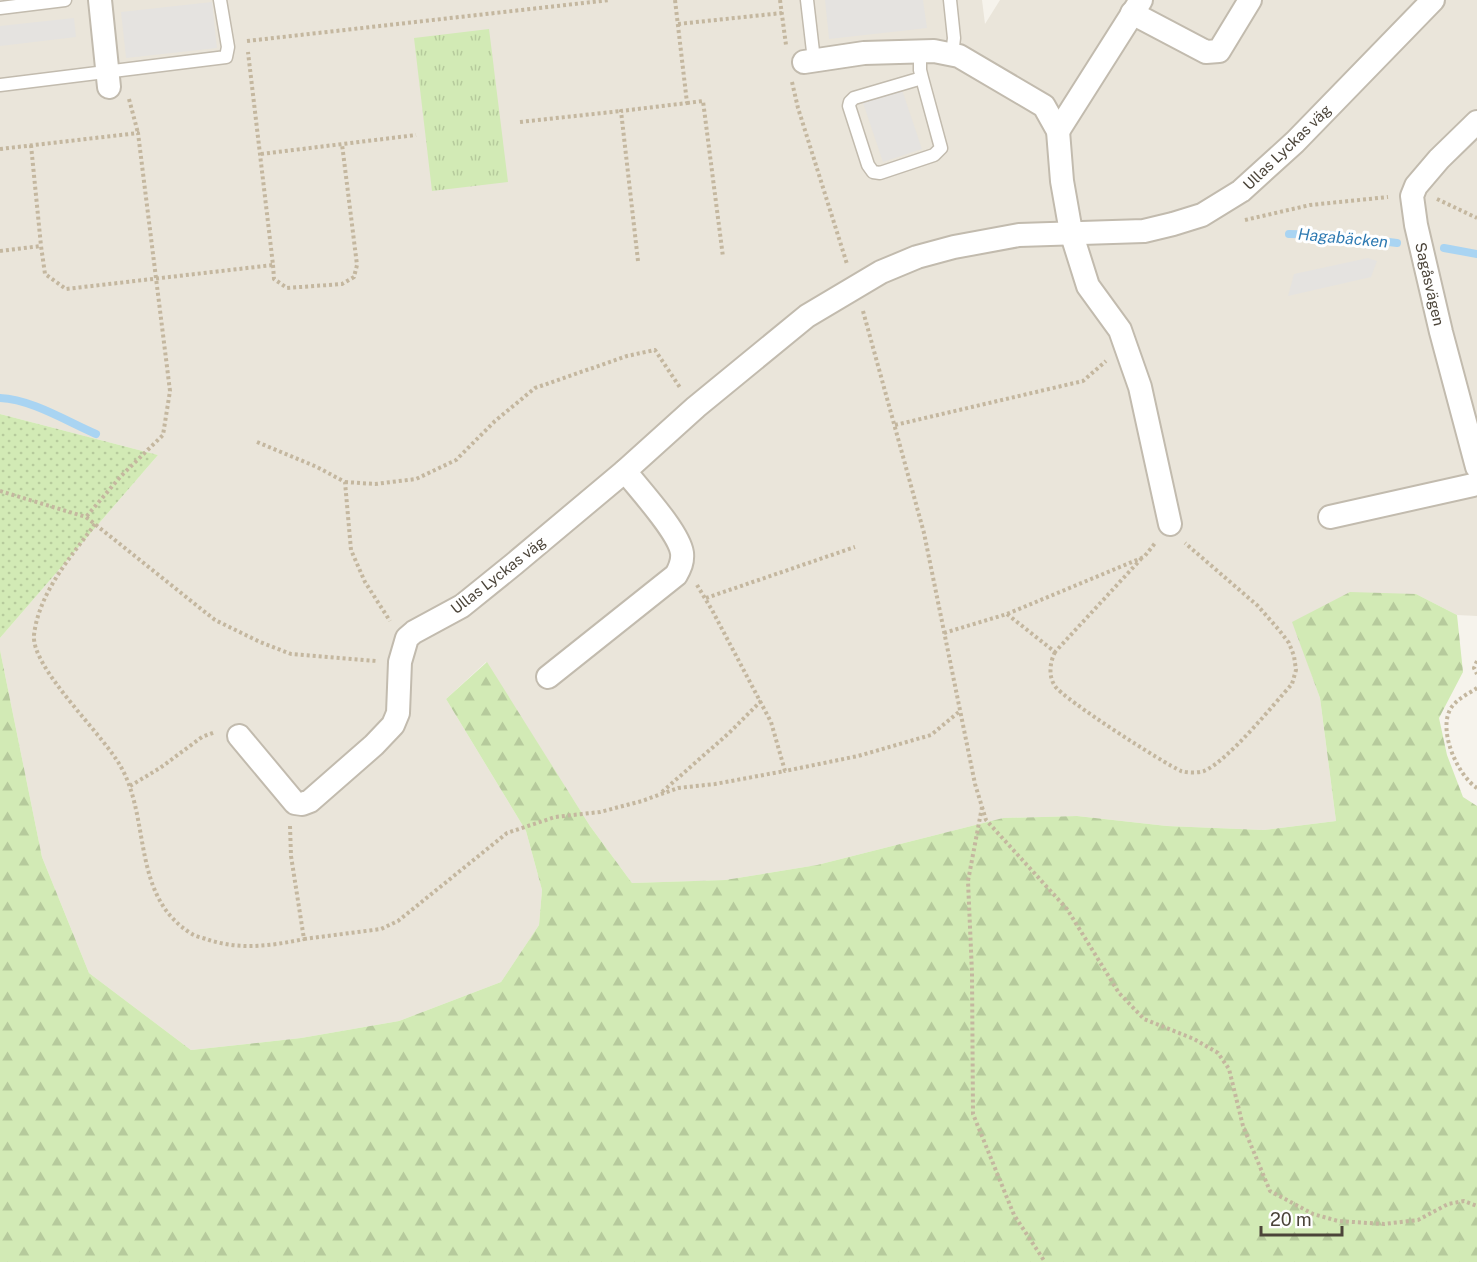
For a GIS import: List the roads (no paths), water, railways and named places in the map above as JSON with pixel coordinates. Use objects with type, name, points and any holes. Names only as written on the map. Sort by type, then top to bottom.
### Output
[{"type":"street","points":[[100,0],[108,79]]},
{"type":"street","points":[[1058,131],[1137,7],[1206,52],[1219,51],[1250,0]]},
{"type":"street","name":"Ullas Lyckas väg","points":[[239,736],[295,802],[302,804],[310,801],[374,745],[393,725],[398,713],[400,662],[407,639],[422,626],[462,606],[807,316],[880,272],[954,247],[1019,235],[1144,231],[1202,215],[1241,191],[1295,142],[1433,0]]},
{"type":"street","points":[[799,62],[864,53],[934,51],[952,55],[976,66],[1044,106],[1058,131],[1062,181],[1071,232],[1088,286],[1110,314],[1126,344],[1140,387],[1170,524]]},
{"type":"street","name":"Sagåsvägen","points":[[1477,122],[1416,186],[1412,196],[1416,225],[1441,332],[1477,467]]},
{"type":"street","points":[[548,677],[676,575],[682,565],[682,551],[672,533],[625,471]]},
{"type":"street","points":[[1330,518],[1473,485],[1477,482]]},
{"type":"lane","points":[[0,8],[65,0]]},
{"type":"lane","points":[[0,85],[108,79],[226,57],[228,47],[220,0]]},
{"type":"lane","points":[[799,62],[807,0]]},
{"type":"lane","points":[[950,0],[954,39],[952,55]]},
{"type":"lane","points":[[920,51],[920,70],[941,148],[934,155],[880,173],[873,172],[868,165],[849,102],[854,98],[922,78]]},
{"type":"waterway","name":"Hagabäcken","points":[[1289,234],[1331,235],[1397,243]]},
{"type":"waterway","name":"Hagabäcken","points":[[1444,248],[1477,254]]},
{"type":"waterway","name":"Hagabäcken","points":[[0,398],[24,402],[96,434]]}]
